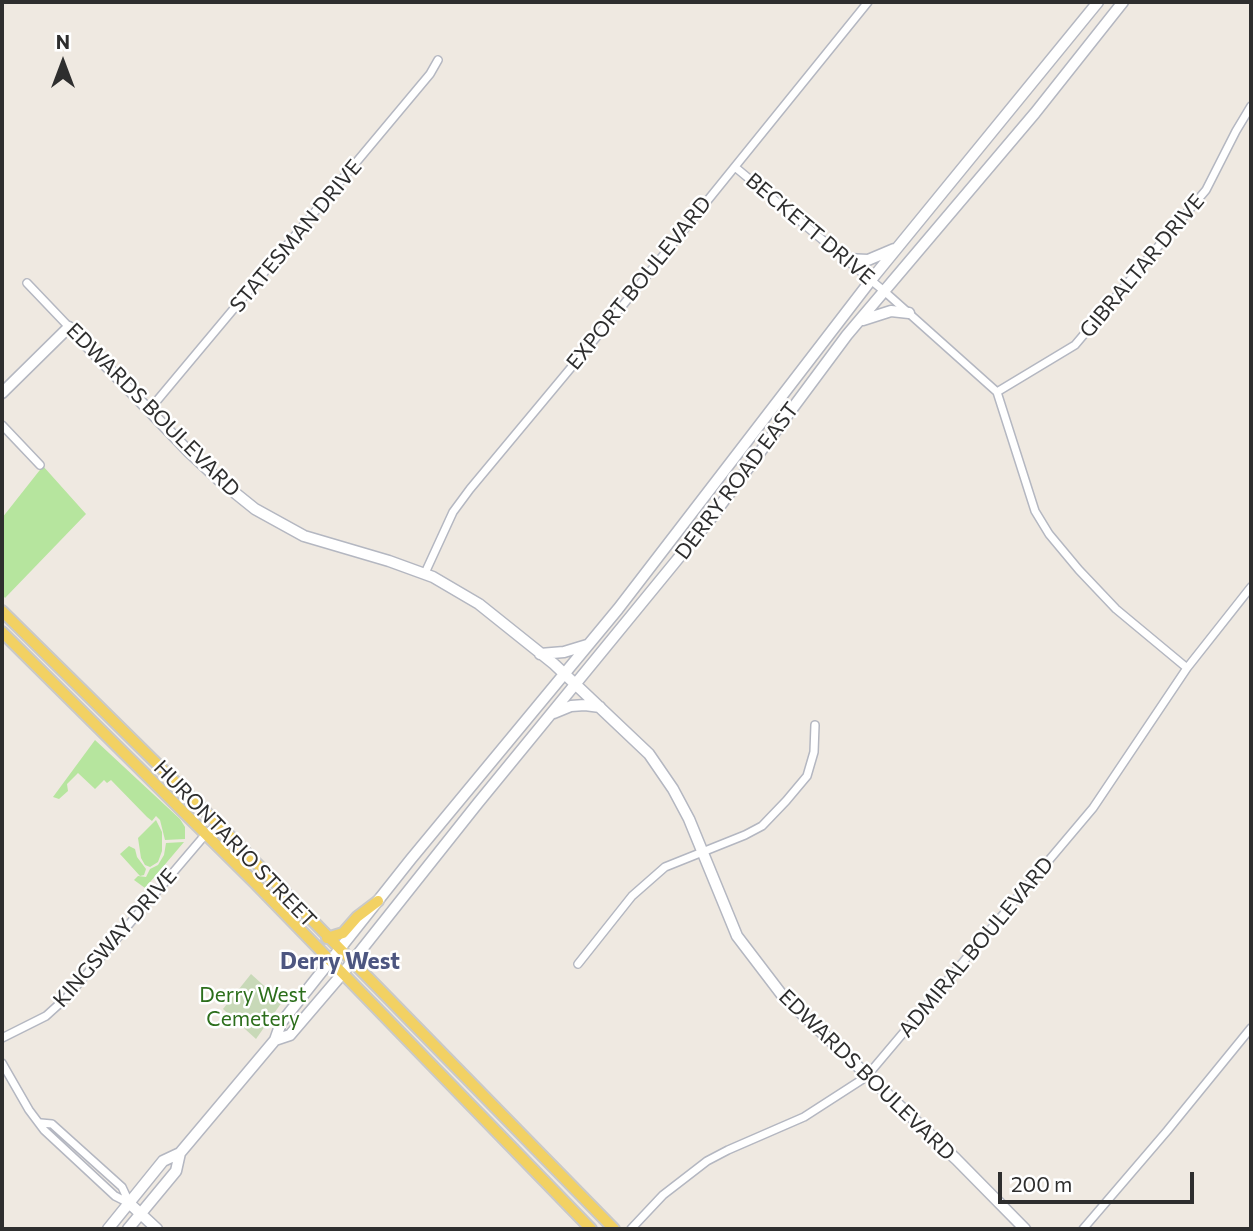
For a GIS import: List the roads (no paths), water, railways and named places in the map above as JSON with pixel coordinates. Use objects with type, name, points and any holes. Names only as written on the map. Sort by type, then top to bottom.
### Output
[{"type":"main road","name":"DERRY ROAD EAST","points":[[275,1040],[281,1023],[618,610],[871,280],[1098,2]]},
{"type":"main road","name":"DERRY ROAD EAST","points":[[275,1040],[290,1035],[352,962],[708,522],[859,321],[1035,113],[1123,2]]},
{"type":"main road","points":[[846,260],[867,260],[898,247]]},
{"type":"main road","points":[[859,321],[891,311],[909,313]]},
{"type":"main road","points":[[2,393],[69,327]]},
{"type":"main road","name":"EDWARDS BOULEVARD","points":[[69,327],[219,480],[266,516],[304,536],[425,573],[478,604],[576,684],[649,754],[674,789],[743,945],[789,1004],[956,1159],[1025,1229]]},
{"type":"main road","points":[[816,350],[829,359]]},
{"type":"main road","points":[[785,391],[798,401]]},
{"type":"main road","points":[[643,577],[654,587]]},
{"type":"main road","points":[[618,610],[629,618]]},
{"type":"main road","name":"HURONTARIO STREET","points":[[2,611],[218,824],[614,1229]]},
{"type":"main road","name":"HURONTARIO STREET","points":[[2,632],[343,973],[591,1229]]},
{"type":"main road","points":[[540,654],[564,652],[588,645]]},
{"type":"main road","points":[[551,715],[571,706],[600,707]]},
{"type":"main road","points":[[327,938],[343,933],[357,917],[378,901]]},
{"type":"main road","points":[[108,1229],[163,1161],[180,1153],[275,1040]]},
{"type":"main road","points":[[128,1229],[176,1171],[180,1153]]},
{"type":"main road","points":[[129,1203],[157,1229]]},
{"type":"street","name":"EXPORT BOULEVARD","points":[[425,573],[453,512],[470,489],[868,2]]},
{"type":"street","name":"STATESMAN DRIVE","points":[[150,410],[430,74],[438,60]]},
{"type":"street","name":"GIBRALTAR DRIVE","points":[[997,393],[1075,345],[1206,190],[1231,138],[1251,106]]},
{"type":"street","name":"BECKETT DRIVE","points":[[735,167],[884,291],[997,393]]},
{"type":"street","name":"EDWARDS BOULEVARD","points":[[27,284],[69,327]]},
{"type":"street","points":[[997,393],[1035,511],[1049,534],[1116,609],[1187,668]]},
{"type":"street","points":[[2,425],[40,465]]},
{"type":"street","name":"ADMIRAL BOULEVARD","points":[[631,1229],[663,1195],[707,1161],[804,1117],[866,1077],[1093,808],[1187,668],[1251,587]]},
{"type":"street","points":[[578,964],[632,896],[665,867],[745,835],[762,825],[807,776],[814,752],[815,725]]},
{"type":"street","name":"KINGSWAY DRIVE","points":[[2,1038],[46,1016],[67,997],[205,835],[218,824]]},
{"type":"street","points":[[1083,1229],[1251,1028]]},
{"type":"street","points":[[2,1063],[29,1110],[41,1123],[52,1124],[122,1187],[129,1203]]},
{"type":"district","name":"Derry West","points":[[340,961]]},
{"type":"park label","name":"Derry West Cemetery","points":[[253,1007]]}]
